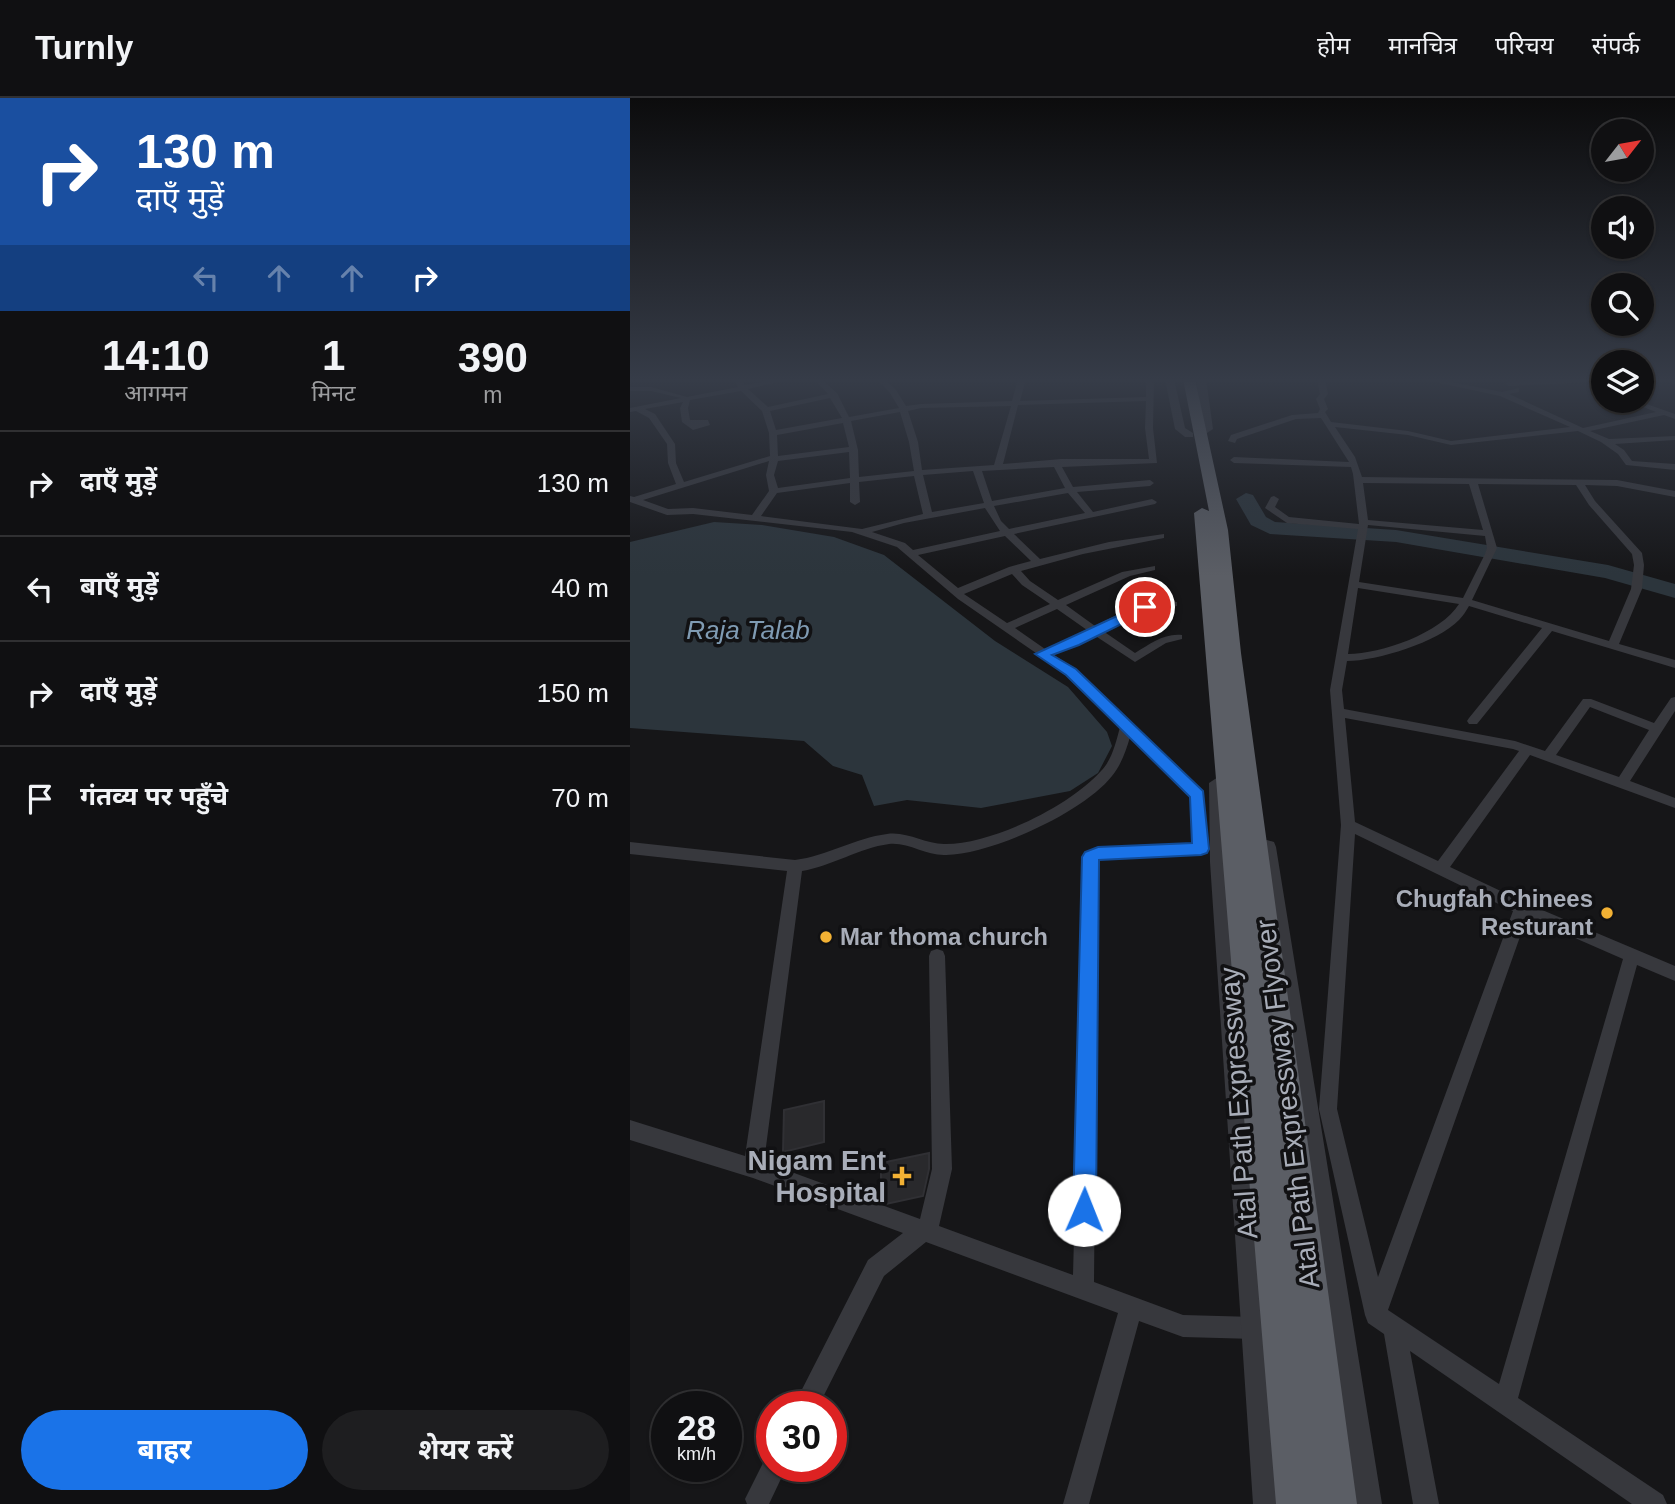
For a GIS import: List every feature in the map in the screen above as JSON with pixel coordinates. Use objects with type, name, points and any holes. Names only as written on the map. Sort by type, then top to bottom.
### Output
[{"type":"highway","name":"Atal Path Expressway Flyover","points":[[1197,445],[1212,531],[1238,791],[1336,1504]]},
{"type":"highway","name":"Atal Path Expressway Flyover","points":[[1238,791],[1297,1504]]},
{"type":"street","points":[[671,445],[672,463],[681,485]]},
{"type":"street","points":[[773,445],[770,475],[774,491]]},
{"type":"street","points":[[852,445],[855,502]]},
{"type":"street","points":[[915,445],[921,496],[928,515]]},
{"type":"street","points":[[998,465],[1004,445]]},
{"type":"street","points":[[755,517],[774,491],[998,465],[1154,461],[1152,445]]},
{"type":"street","points":[[1345,445],[1357,480],[1363,525],[1336,690],[1348,825],[1328,1109],[1385,1321],[1426,1504]]},
{"type":"street","points":[[1611,445],[1621,452],[1629,463],[1675,467]]},
{"type":"street","points":[[632,499],[774,458],[852,449]]},
{"type":"street","points":[[1234,460],[1353,465]]},
{"type":"street","points":[[1061,462],[1058,467],[1070,490],[1091,515]]},
{"type":"street","points":[[976,467],[979,482],[1000,526],[1037,562]]},
{"type":"street","points":[[1357,480],[1578,482],[1641,486],[1675,494]]},
{"type":"street","points":[[1341,658],[1361,659],[1440,629],[1461,611],[1463,601],[1475,587],[1493,544],[1487,533],[1473,482]]},
{"type":"street","points":[[1578,482],[1592,503],[1637,553],[1640,561],[1641,575],[1612,646]]},
{"type":"street","points":[[862,532],[928,515],[1070,490],[1150,483]]},
{"type":"street","points":[[632,499],[667,512],[755,517],[862,532],[901,545],[957,593],[1041,654],[1071,672],[1197,795],[1201,849],[1098,853],[1091,857],[1083,1291]]},
{"type":"street","points":[[1274,499],[1270,508],[1287,520],[1487,533]]},
{"type":"street","points":[[912,553],[1152,502]]},
{"type":"street","points":[[957,593],[1013,569],[1037,562],[1161,536]]},
{"type":"street","points":[[1006,628],[1126,574],[1151,568]]},
{"type":"street","points":[[1013,569],[1026,583],[1135,658],[1162,641],[1178,637]]},
{"type":"street","points":[[1352,584],[1463,601],[1675,664]]},
{"type":"street","points":[[1041,654],[1097,632],[1145,607],[1173,604]]},
{"type":"street","points":[[1473,721],[1550,625]]},
{"type":"street","points":[[1622,783],[1675,701]]},
{"type":"street","points":[[1548,757],[1587,702],[1658,729]]},
{"type":"street","points":[[1228,703],[1264,821],[1366,1504]]},
{"type":"street","name":"Atal Path Expressway","points":[[1228,703],[1219,862],[1269,1504]]},
{"type":"street","points":[[1337,712],[1527,750],[1675,803]]},
{"type":"street","points":[[630,848],[795,866],[822,861],[888,839],[910,839],[942,850],[964,849],[1015,831],[1084,795],[1108,772],[1122,745],[1127,726]]},
{"type":"street","points":[[1440,869],[1527,750]]},
{"type":"street","points":[[1348,825],[1522,908],[1675,974]]},
{"type":"street","points":[[753,1168],[795,866]]},
{"type":"street","points":[[1385,1321],[1522,908]]},
{"type":"street","points":[[1505,1403],[1632,955]]},
{"type":"street","points":[[813,1391],[877,1268],[928,1227],[942,1169],[937,956]]},
{"type":"street","points":[[630,1130],[753,1168],[1183,1326],[1255,1328]]},
{"type":"street","points":[[1076,1504],[1131,1308]]},
{"type":"street","points":[[1385,1321],[1654,1504]]},
{"type":"street","points":[[758,1499],[767,1482]]},
{"type":"water","name":"Raja Talab","points":[[714,522],[762,525],[834,537],[884,555],[995,641],[1068,687],[1107,732],[1112,746],[1098,773],[1070,791],[981,808],[907,800],[874,806],[862,775],[833,766],[804,741],[630,728],[630,542]]},
{"type":"building","points":[[824,1101],[824,1142],[783,1152],[784,1110]]},
{"type":"building","points":[[929,1153],[929,1169],[923,1196],[886,1204],[881,1202],[881,1163]]},
{"type":"waterway","points":[[1246,499],[1258,521],[1270,528],[1396,536],[1608,572],[1675,591]]},
{"type":"place","name":"Chugfah Chinees Resturant","points":[[1607,913]]},
{"type":"place","name":"Mar thoma church","points":[[826,937]]},
{"type":"place","name":"Nigam Ent Hospital","points":[[902,1176]]},
{"type":"route","points":[[1084,1210],[1091,857],[1098,853],[1201,849],[1197,795],[1071,672],[1041,654],[1097,632],[1123,616],[1145,607]]}]
